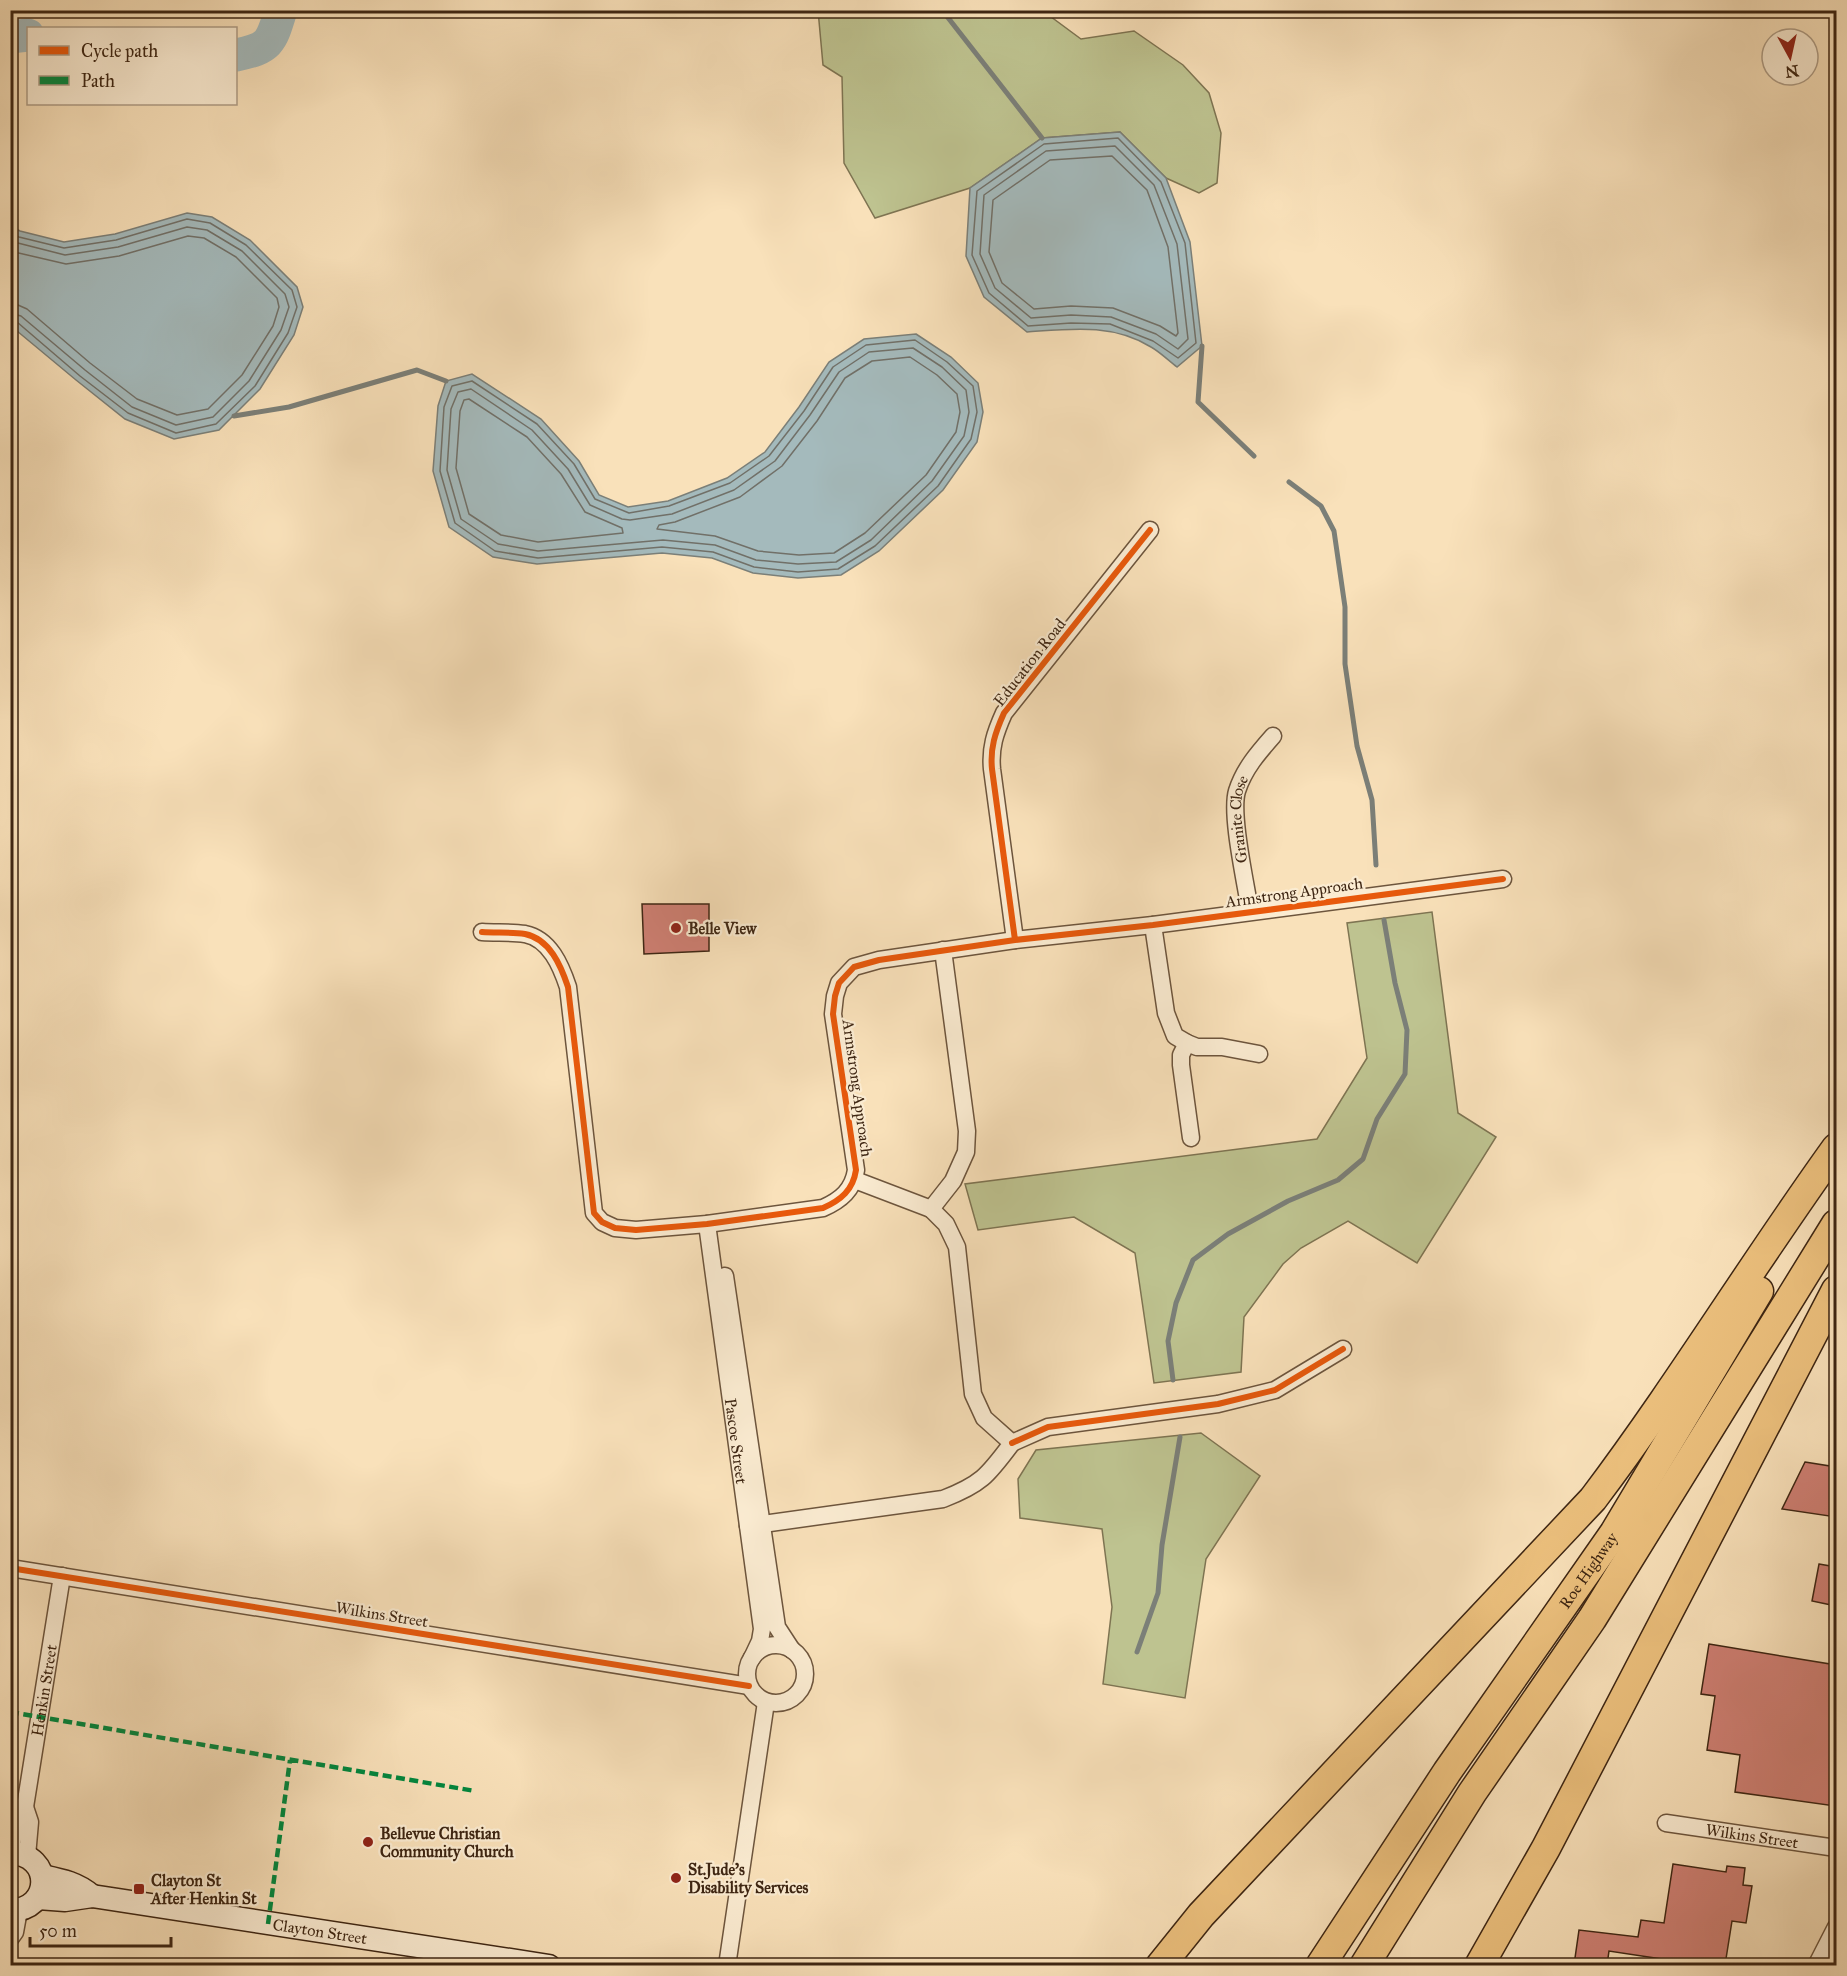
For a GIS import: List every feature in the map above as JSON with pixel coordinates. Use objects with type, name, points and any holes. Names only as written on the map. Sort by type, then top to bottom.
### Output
[{"type":"highway","points":[[1160,1965],[1201,1915],[1593,1498],[1635,1444],[1788,1215],[1836,1148]]},
{"type":"highway","name":"Roe Highway","points":[[1320,1965],[1447,1772],[1614,1533],[1836,1161]]},
{"type":"highway","name":"Roe Highway","points":[[1364,1965],[1472,1793],[1592,1619],[1836,1224]]},
{"type":"highway","points":[[1479,1965],[1546,1848],[1836,1290]]},
{"type":"main road","points":[[16,1853],[40,1868],[28,1898]]},
{"type":"main road","name":"Clayton Street","points":[[28,1898],[68,1881],[81,1887],[92,1896],[549,1965]]},
{"type":"street","name":"Education Road","points":[[1015,940],[992,770],[992,744],[996,731],[1004,713],[1150,530]]},
{"type":"street","name":"Granite Close","points":[[1250,911],[1236,817],[1237,792],[1250,763],[1273,736]]},
{"type":"street","name":"Armstrong Approach","points":[[482,932],[527,934],[544,944],[560,962],[568,987],[594,1212],[602,1222],[615,1228],[636,1230],[712,1223],[823,1208],[837,1202],[850,1188],[855,1180],[856,1170],[833,1014],[834,996],[839,983],[854,967],[879,960],[1015,940],[1153,925],[1503,879]]},
{"type":"street","points":[[1153,925],[1166,1013],[1175,1036],[1197,1047],[1222,1047],[1259,1054]]},
{"type":"street","points":[[931,1209],[953,1180],[966,1152],[967,1131],[943,950]]},
{"type":"street","points":[[1187,1043],[1181,1054],[1181,1065],[1191,1138]]},
{"type":"street","points":[[855,1180],[931,1209],[946,1224],[957,1247],[973,1394],[984,1418],[1012,1443]]},
{"type":"street","name":"Pascoe Street","points":[[712,1223],[755,1525],[777,1627],[792,1650]]},
{"type":"street","points":[[755,1525],[944,1499],[969,1489],[989,1474],[1012,1443],[1048,1427],[1218,1404],[1275,1390],[1343,1349]]},
{"type":"street","name":"Pascoe Street","points":[[752,1658],[760,1641],[762,1629],[755,1525]]},
{"type":"street","name":"Wilkins Street","points":[[10,1568],[750,1686]]},
{"type":"street","name":"Henkin Street","points":[[16,1853],[30,1822],[25,1807],[62,1576]]},
{"type":"street","points":[[778,1645],[792,1650],[802,1661],[805,1671],[804,1681],[796,1696],[782,1703],[770,1702],[753,1693],[747,1677],[752,1658],[768,1646],[778,1645]]},
{"type":"street","points":[[727,1965],[770,1702]]},
{"type":"street","points":[[736,1965],[770,1702]]},
{"type":"street","name":"Wilkins Street","points":[[1666,1823],[1836,1848]]},
{"type":"street","points":[[10,1939],[28,1898]]},
{"type":"street","points":[[1816,1965],[1836,1926]]},
{"type":"green space","points":[[818,10],[1043,11],[1081,39],[1134,31],[1183,65],[1209,93],[1221,133],[1217,183],[1199,193],[1166,178],[1120,132],[1042,138],[970,188],[875,218],[844,163],[842,77],[823,65]]},
{"type":"green space","points":[[1432,912],[1458,1113],[1496,1137],[1417,1263],[1348,1221],[1301,1248],[1283,1264],[1244,1317],[1241,1372],[1154,1383],[1135,1253],[1074,1217],[978,1230],[965,1184],[1317,1139],[1367,1058],[1347,923]]},
{"type":"green space","points":[[1201,1433],[1260,1476],[1206,1559],[1185,1698],[1103,1684],[1112,1607],[1102,1529],[1020,1518],[1018,1479],[1036,1450]]},
{"type":"water","points":[[1120,132],[1166,178],[1190,242],[1202,346],[1177,367],[1151,347],[1121,334],[1091,329],[1027,332],[984,297],[966,256],[970,188],[1042,138]]},
{"type":"water","points":[[187,213],[212,217],[250,240],[297,287],[303,307],[294,335],[260,389],[219,430],[174,439],[125,419],[11,326],[11,226],[20,231],[64,242],[115,234]]},
{"type":"water","points":[[916,334],[951,357],[978,383],[983,412],[977,442],[943,490],[879,551],[841,575],[798,578],[753,573],[712,558],[662,553],[537,564],[493,557],[449,527],[433,471],[438,406],[446,381],[472,374],[541,419],[579,461],[599,495],[628,507],[668,501],[727,478],[765,452],[829,362],[864,339]]},
{"type":"building","name":"Belle View","points":[[642,904],[709,904],[709,951],[644,954]]},
{"type":"building","points":[[1805,1462],[1836,1467],[1836,1517],[1782,1509]]},
{"type":"building","points":[[1819,1564],[1836,1567],[1836,1606],[1812,1601]]},
{"type":"building","points":[[1709,1644],[1836,1665],[1835,1806],[1735,1792],[1740,1755],[1707,1750],[1715,1696],[1701,1694]]},
{"type":"building","points":[[1673,1864],[1726,1872],[1727,1866],[1745,1868],[1743,1885],[1752,1886],[1746,1923],[1732,1921],[1725,1965],[1688,1965],[1688,1963],[1609,1951],[1607,1965],[1574,1965],[1579,1930],[1638,1937],[1641,1920],[1664,1923]]},
{"type":"waterway","points":[[237,55],[256,50],[268,42],[275,30],[281,10]]},
{"type":"waterway","points":[[942,10],[1042,138]]},
{"type":"waterway","points":[[10,37],[27,35]]},
{"type":"waterway","points":[[1202,346],[1198,402],[1254,456]]},
{"type":"waterway","points":[[234,416],[289,407],[417,370],[446,381]]},
{"type":"waterway","points":[[1289,482],[1321,506],[1334,531],[1345,607],[1345,664],[1357,746],[1372,800],[1376,865]]},
{"type":"waterway","points":[[1173,1380],[1168,1341],[1176,1303],[1193,1260],[1228,1234],[1288,1201],[1338,1180],[1363,1159],[1377,1119],[1405,1074],[1407,1030],[1395,983],[1384,920]]},
{"type":"waterway","points":[[1137,1652],[1158,1593],[1162,1545],[1180,1437]]},
{"type":"marked path","points":[[10,1712],[475,1791]]},
{"type":"marked path","points":[[268,1924],[290,1760]]},
{"type":"cycle path","points":[[1015,940],[992,769],[996,734],[1004,713],[1150,530]]},
{"type":"cycle path","points":[[482,932],[520,933],[534,937],[548,947],[558,962],[568,987],[594,1213],[602,1222],[615,1228],[636,1230],[707,1224],[823,1208],[845,1194],[856,1170],[833,1014],[839,983],[854,967],[879,960],[1015,940],[1153,925],[1503,879]]},
{"type":"cycle path","points":[[1012,1443],[1048,1427],[1218,1404],[1275,1390],[1343,1349]]},
{"type":"cycle path","points":[[10,1568],[749,1686]]},
{"type":"place","name":"Belle View","points":[[676,928]]},
{"type":"place","name":"Bellevue Christian Community Church","points":[[368,1842]]},
{"type":"place","name":"St.Jude's Disability Services","points":[[676,1878]]},
{"type":"place","name":"Clayton St After Henkin St","points":[[139,1889]]}]
